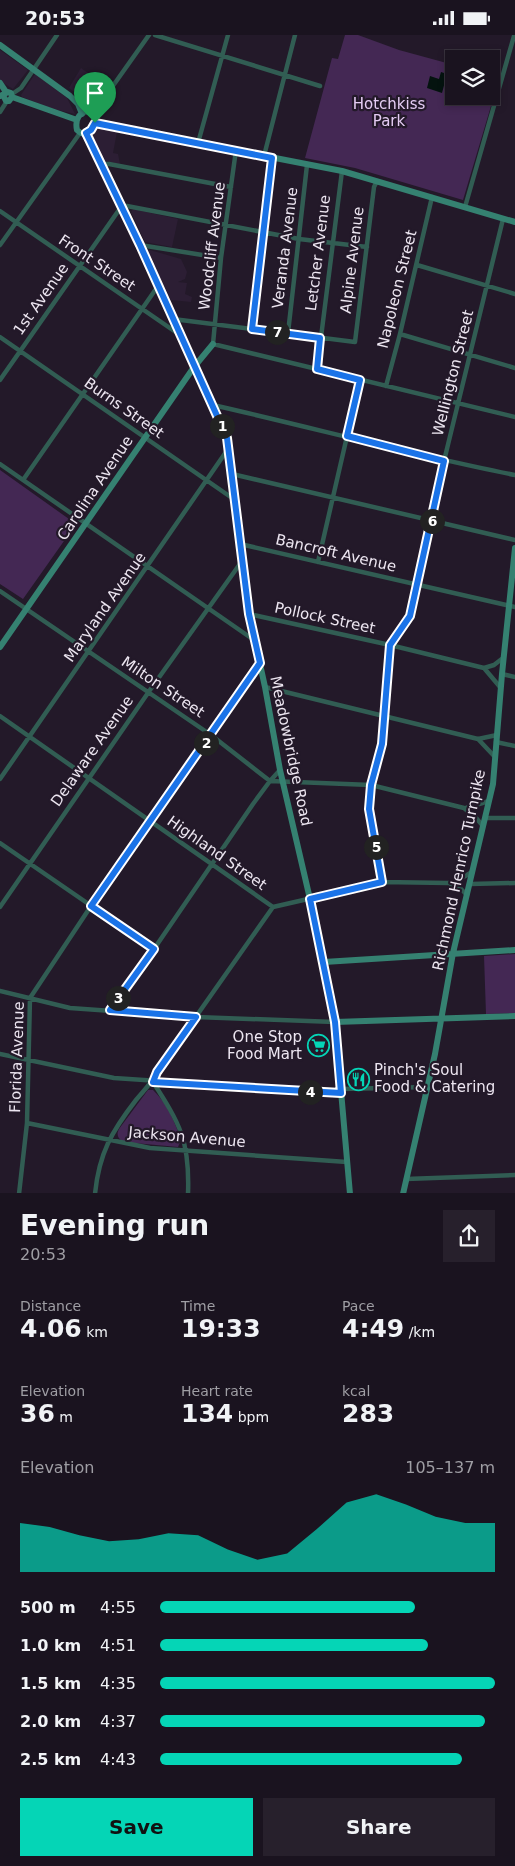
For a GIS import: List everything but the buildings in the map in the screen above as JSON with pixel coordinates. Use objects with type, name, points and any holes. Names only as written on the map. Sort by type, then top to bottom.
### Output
[{"type":"main road","points":[[0,45],[70,96],[78,104],[79,117],[76,126],[83,133],[91,130],[96,117],[86,111],[79,117]]},
{"type":"main road","points":[[0,83],[7,96],[79,117]]},
{"type":"main road","points":[[95,123],[342,171],[515,222]]},
{"type":"main road","name":"Meadowbridge Road","points":[[83,133],[102,164],[227,438],[249,614],[266,687],[280,770],[324,962],[335,1022],[350,1193]]},
{"type":"main road","name":"Carolina Avenue","points":[[0,647],[144,437],[194,367],[213,345]]},
{"type":"main road","name":"Richmond Henrico Turnpike","points":[[403,1193],[435,1055],[453,953],[493,781],[503,658],[512,606],[515,548]]},
{"type":"main road","points":[[324,962],[453,953],[515,951]]},
{"type":"main road","points":[[335,1022],[515,1016]]},
{"type":"street","points":[[0,112],[7,96],[21,88],[57,35]]},
{"type":"street","points":[[93,114],[149,35]]},
{"type":"street","points":[[155,35],[320,86]]},
{"type":"street","points":[[198,143],[228,35]]},
{"type":"street","points":[[264,156],[295,35]]},
{"type":"street","points":[[465,207],[515,36],[510,35]]},
{"type":"street","points":[[0,245],[83,133]]},
{"type":"street","name":"Woodcliff Avenue","points":[[213,345],[221,259],[236,150]]},
{"type":"street","points":[[252,329],[272,158]]},
{"type":"street","points":[[102,164],[231,187]]},
{"type":"street","name":"Veranda Avenue","points":[[288,333],[307,165]]},
{"type":"street","name":"Letcher Avenue","points":[[317,369],[342,171]]},
{"type":"street","name":"Alpine Avenue","points":[[320,338],[355,342],[374,187],[377,181]]},
{"type":"street","name":"Napoleon Street","points":[[386,386],[432,197]]},
{"type":"street","points":[[121,207],[127,205],[299,239],[367,247]]},
{"type":"street","name":"1st Avenue","points":[[0,380],[121,207]]},
{"type":"street","name":"Front Street","points":[[0,211],[180,335]]},
{"type":"street","name":"Wellington Street","points":[[390,645],[410,616],[444,461],[503,219]]},
{"type":"street","points":[[140,245],[221,259]]},
{"type":"street","points":[[416,265],[515,294]]},
{"type":"street","points":[[23,480],[158,286]]},
{"type":"street","points":[[173,319],[320,338]]},
{"type":"street","points":[[400,334],[515,368]]},
{"type":"street","name":"Burns Street","points":[[0,337],[235,500]]},
{"type":"street","points":[[213,345],[515,417]]},
{"type":"street","points":[[318,562],[360,380]]},
{"type":"street","points":[[213,405],[444,461],[515,475]]},
{"type":"street","name":"Maryland Avenue","points":[[0,779],[89,653],[229,448]]},
{"type":"street","points":[[0,464],[254,640]]},
{"type":"street","points":[[232,474],[515,540]]},
{"type":"street","name":"Bancroft Avenue","points":[[240,544],[512,606]]},
{"type":"street","name":"Delaware Avenue","points":[[0,907],[148,692],[242,561]]},
{"type":"street","name":"Milton Street","points":[[0,591],[211,735],[270,781]]},
{"type":"street","name":"Pollock Street","points":[[249,614],[484,668]]},
{"type":"street","points":[[382,882],[369,809],[371,785],[381,748],[385,717],[390,645]]},
{"type":"street","points":[[500,687],[484,668],[494,665],[503,658]]},
{"type":"street","name":"Florida Avenue","points":[[19,1193],[27,1123],[30,998],[91,906],[260,663]]},
{"type":"street","points":[[502,674],[515,677]]},
{"type":"street","points":[[266,687],[478,739],[497,738],[515,746]]},
{"type":"street","name":"Highland Street","points":[[0,717],[90,777],[273,907]]},
{"type":"street","points":[[478,739],[495,757]]},
{"type":"street","points":[[110,1010],[211,864],[270,781],[280,770]]},
{"type":"street","points":[[270,781],[371,785],[464,808],[478,819],[483,827]]},
{"type":"street","points":[[464,808],[489,801]]},
{"type":"street","points":[[485,818],[515,818]]},
{"type":"street","points":[[0,843],[154,949]]},
{"type":"street","points":[[95,1193],[99,1166],[108,1140],[144,1089],[153,1082],[157,1072],[273,907],[382,882],[455,882],[473,872]]},
{"type":"street","points":[[448,883],[461,889],[467,895]]},
{"type":"street","points":[[470,885],[515,883]]},
{"type":"street","points":[[0,991],[70,1008],[196,1017],[335,1022]]},
{"type":"street","points":[[0,1054],[92,1074],[153,1082],[341,1091],[428,1087]]},
{"type":"street","points":[[153,1082],[176,1119],[186,1151],[189,1170],[188,1193]]},
{"type":"street","name":"Jackson Avenue","points":[[27,1123],[150,1148],[347,1162]]},
{"type":"street","points":[[406,1179],[515,1175]]},
{"type":"shaded area","points":[[0,50],[28,70],[13,89],[0,81]]},
{"type":"shaded area","points":[[81,68],[107,87],[93,106],[69,88]]},
{"type":"shaded area","points":[[441,72],[445,73],[442,93],[427,88],[430,76],[439,79]]},
{"type":"shaded area","points":[[35,74],[67,98],[75,114],[53,109],[22,97],[21,95]]},
{"type":"shaded area","points":[[94,127],[117,132],[113,153],[118,154],[120,164],[104,161],[91,134]]},
{"type":"shaded area","points":[[133,209],[178,219],[172,247],[145,242],[131,212]]},
{"type":"shaded area","points":[[150,250],[181,259],[187,272],[185,279],[178,282],[187,283],[185,294],[192,297],[191,302],[171,300],[147,251]]},
{"type":"green space","name":"Hotchkiss Park","points":[[345,35],[358,35],[399,50],[445,63],[445,105],[491,105],[463,200],[355,168],[305,158],[332,58],[338,59]]},
{"type":"green space","points":[[0,470],[76,524],[23,599],[0,584]]},
{"type":"green space","points":[[515,954],[515,1013],[486,1014],[484,956]]},
{"type":"green space","points":[[148,1090],[153,1090],[158,1095],[170,1113],[181,1140],[178,1147],[123,1142],[119,1138],[119,1129]]},
{"type":"place","name":"One Stop Food Mart","points":[[318,1046]]},
{"type":"place","name":"Pinch's Soul Food & Catering","points":[[358,1079]]},
{"type":"route","points":[[95,123],[272,158],[252,329],[320,338],[317,369],[360,380],[347,436],[444,461],[410,616],[390,645],[382,744],[371,785],[369,809],[382,882],[310,899],[335,1022],[341,1093],[153,1082],[157,1072],[196,1017],[110,1010],[154,949],[91,906],[260,663],[249,614],[227,438],[140,245],[86,133],[91,130],[95,123]]}]
